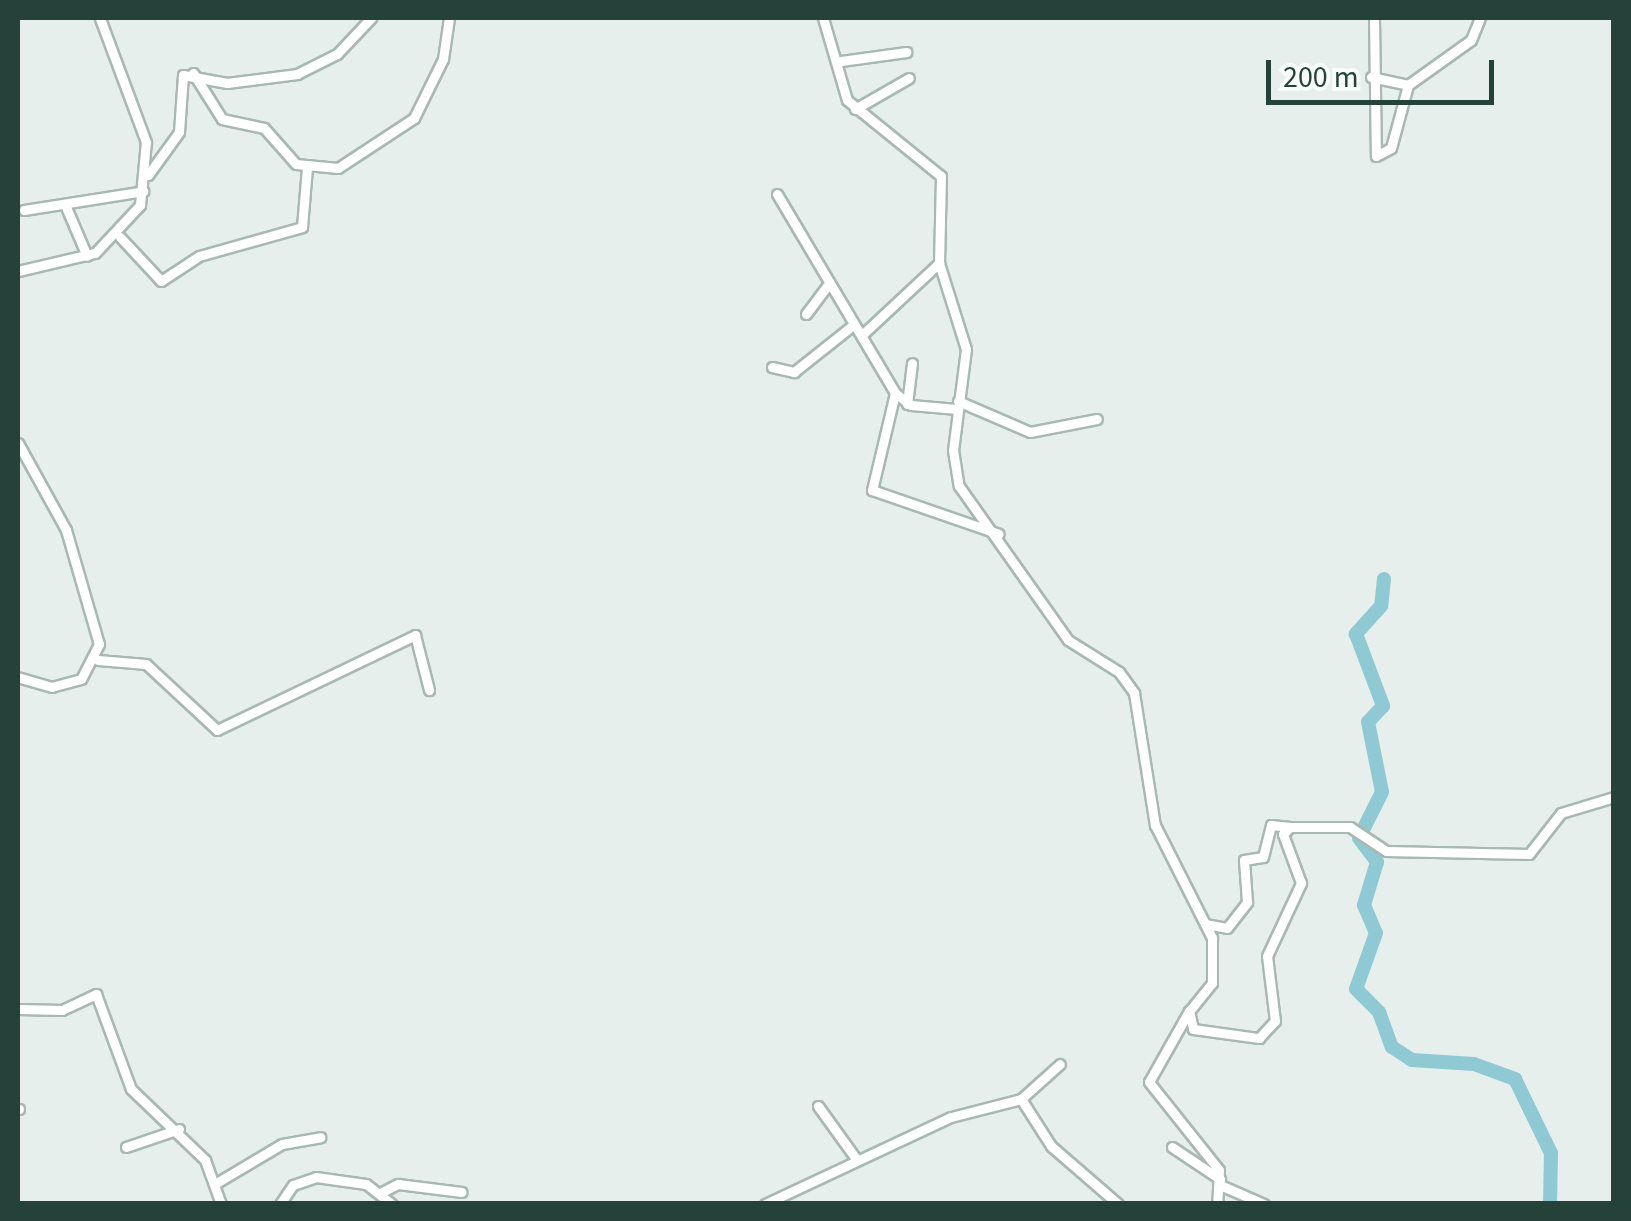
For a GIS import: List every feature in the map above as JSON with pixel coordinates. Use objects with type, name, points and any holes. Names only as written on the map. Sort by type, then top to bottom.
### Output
[{"type":"street","points":[[18,270],[87,256],[120,236],[144,191],[148,175],[146,142],[100,18]]},
{"type":"street","points":[[148,175],[179,132],[182,79],[193,73],[226,83],[297,74],[336,54],[370,18]]},
{"type":"street","points":[[193,73],[214,112],[264,128],[307,167],[355,164],[414,118],[443,60],[449,18]]},
{"type":"street","points":[[824,18],[855,109],[936,166],[939,263],[964,330],[955,476],[999,534],[1068,640],[1119,672],[1134,693],[1155,825],[1205,924],[1215,965],[1149,1082],[1220,1182],[1217,1204]]},
{"type":"street","points":[[1374,18],[1371,77],[1376,156],[1392,148],[1408,85],[1471,40],[1480,18]]},
{"type":"street","points":[[840,61],[906,52]]},
{"type":"street","points":[[1371,77],[1408,85]]},
{"type":"street","points":[[855,109],[908,78]]},
{"type":"street","points":[[120,236],[161,281],[199,256],[302,228],[307,167]]},
{"type":"street","points":[[24,210],[66,207],[144,191]]},
{"type":"street","points":[[776,194],[827,286],[853,326],[864,333],[895,393],[906,404],[958,405],[1030,432],[1097,419]]},
{"type":"street","points":[[66,207],[87,256]]},
{"type":"street","points":[[864,333],[939,263]]},
{"type":"street","points":[[806,314],[827,286]]},
{"type":"street","points":[[772,367],[794,372],[853,326]]},
{"type":"street","points":[[906,404],[912,363]]},
{"type":"street","points":[[895,393],[872,490],[999,534]]},
{"type":"street","points":[[18,443],[71,542],[98,660]]},
{"type":"street","points":[[98,660],[146,664],[217,730],[416,635],[430,690]]},
{"type":"street","points":[[18,677],[52,687],[80,679],[98,660]]},
{"type":"street","points":[[1205,924],[1227,928],[1246,902],[1244,860],[1264,857],[1271,825],[1362,833],[1386,851],[1529,854],[1560,813],[1614,797]]},
{"type":"street","points":[[1188,1011],[1199,1032],[1259,1038],[1276,1021],[1267,956],[1300,883],[1283,834],[1290,827]]},
{"type":"street","points":[[18,1009],[62,1010],[96,994],[131,1089],[179,1130],[218,1182],[221,1204]]},
{"type":"street","points":[[770,1203],[951,1117],[1022,1099],[1060,1064]]},
{"type":"street","points":[[1022,1099],[1051,1146],[1118,1204]]},
{"type":"street","points":[[818,1106],[857,1160]]},
{"type":"street","points":[[126,1147],[179,1130]]},
{"type":"street","points":[[218,1182],[282,1144],[320,1137]]},
{"type":"street","points":[[1172,1147],[1220,1182],[1264,1204]]},
{"type":"street","points":[[280,1204],[308,1178],[382,1192],[398,1184],[462,1192]]},
{"type":"street","points":[[382,1192],[392,1204]]},
{"type":"waterway","points":[[1384,579],[1381,606],[1356,634],[1383,706],[1368,722],[1382,792],[1359,838],[1377,862],[1364,905],[1376,933],[1356,989],[1379,1012],[1392,1047],[1412,1060],[1474,1064],[1515,1079],[1551,1153],[1550,1204]]}]
